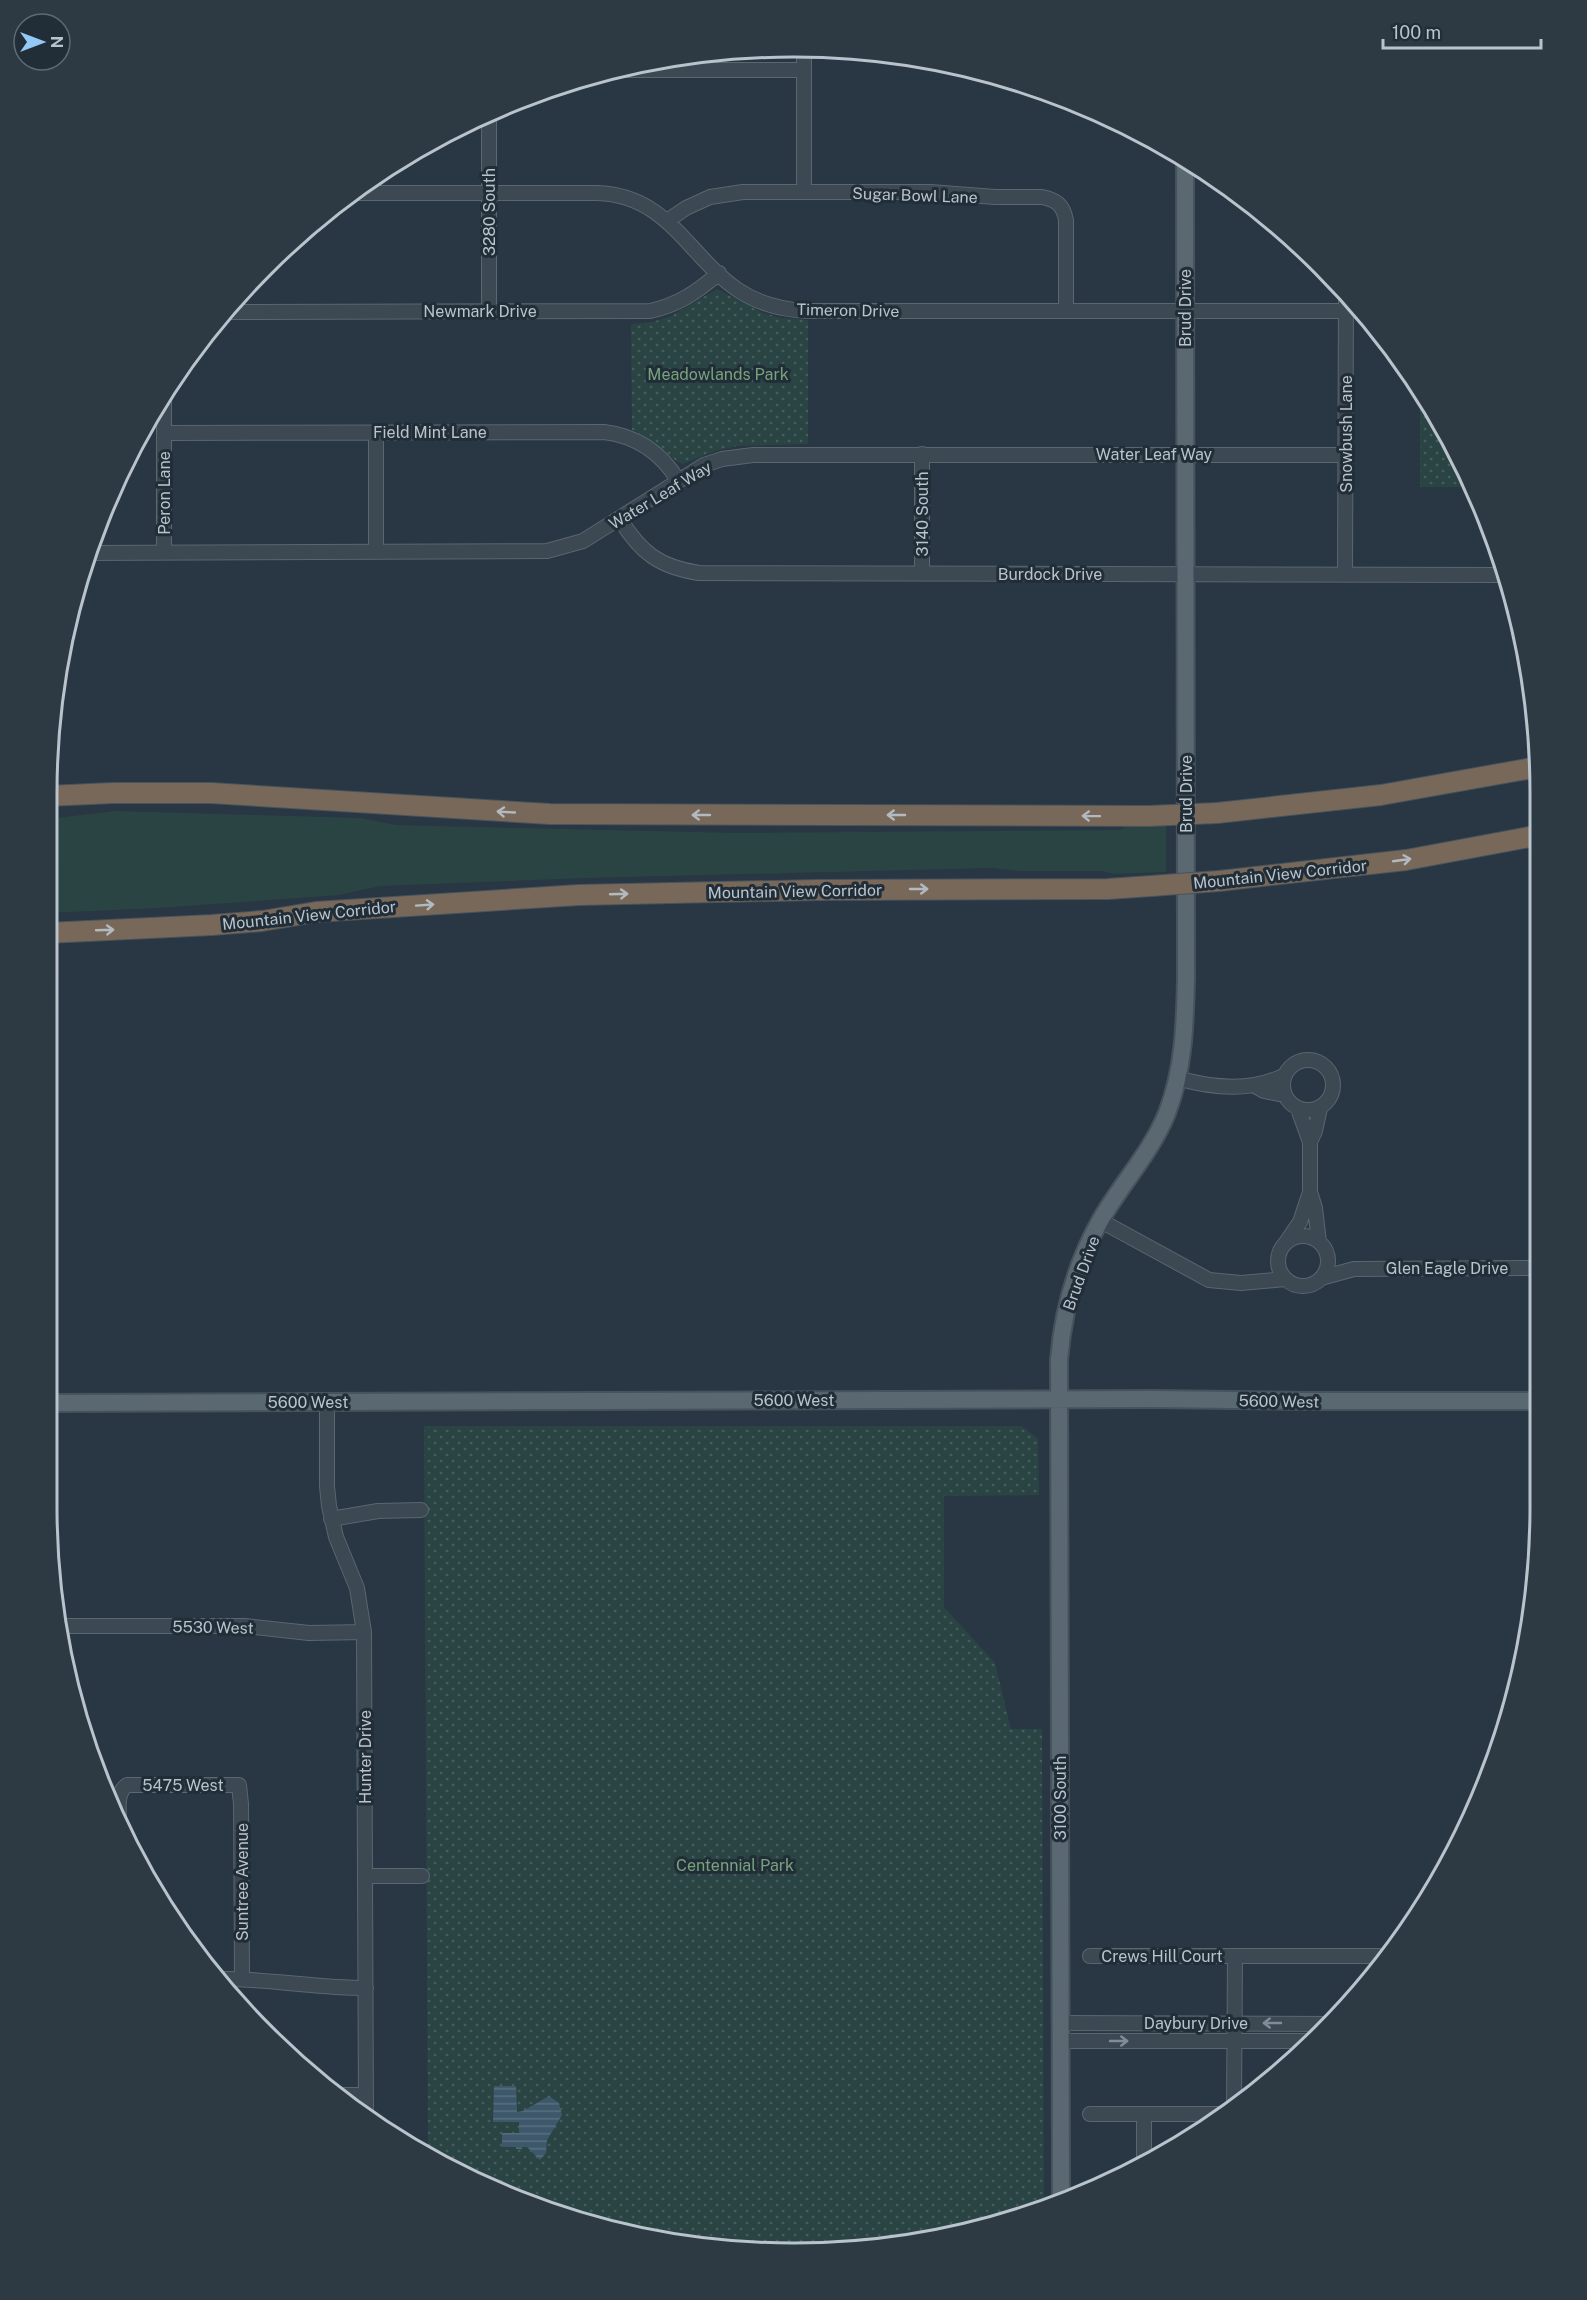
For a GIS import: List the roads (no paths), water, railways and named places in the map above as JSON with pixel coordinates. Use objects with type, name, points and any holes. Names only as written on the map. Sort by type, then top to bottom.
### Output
[{"type":"highway","points":[[1275,808],[1473,770],[1528,757]]},
{"type":"highway","points":[[57,794],[211,793],[550,814],[1149,816],[1275,808],[1390,794],[1529,769]]},
{"type":"highway","name":"Mountain View Corridor","points":[[57,932],[212,925],[262,921],[316,912],[569,895],[817,890],[1108,889],[1219,881],[1407,860],[1530,837]]},
{"type":"main road","name":"Brud Drive","points":[[1058,1399],[1061,1334],[1067,1304],[1079,1268],[1101,1221],[1155,1139],[1167,1113],[1178,1078],[1184,1031],[1186,978],[1185,311],[1191,173]]},
{"type":"main road","name":"5600 West","points":[[57,1403],[1058,1399],[1530,1401]]},
{"type":"main road","name":"3100 South","points":[[1058,1399],[1061,2192]]},
{"type":"street","points":[[804,57],[804,192]]},
{"type":"street","points":[[656,70],[804,70]]},
{"type":"street","name":"3280 South","points":[[489,123],[489,311]]},
{"type":"street","name":"Sugar Bowl Lane","points":[[668,221],[686,208],[710,197],[743,192],[930,192],[1052,199],[1059,202],[1066,220],[1066,311]]},
{"type":"street","name":"Timeron Drive","points":[[367,193],[597,193],[618,195],[648,206],[668,221],[737,289],[775,307],[795,310],[1347,311]]},
{"type":"street","name":"Newmark Drive","points":[[237,312],[650,311],[679,303],[719,273]]},
{"type":"street","name":"Snowbush Lane","points":[[1346,575],[1347,308]]},
{"type":"street","name":"Peron Lane","points":[[164,412],[164,553]]},
{"type":"street","points":[[376,432],[376,552]]},
{"type":"street","name":"Field Mint Lane","points":[[164,433],[614,433],[632,438],[649,448],[664,460],[678,480]]},
{"type":"street","name":"3140 South","points":[[922,454],[922,574]]},
{"type":"street","name":"Water Leaf Way","points":[[98,553],[547,551],[583,541],[704,465],[734,456],[1346,454]]},
{"type":"street","name":"Burdock Drive","points":[[620,519],[633,539],[654,559],[683,571],[718,574],[1496,575]]},
{"type":"street","points":[[1310,1142],[1320,1108],[1329,1098],[1333,1086],[1329,1071],[1324,1066],[1310,1060],[1300,1061],[1285,1075],[1282,1085],[1284,1095],[1298,1109],[1309,1111],[1320,1108]]},
{"type":"street","points":[[1178,1078],[1213,1086],[1255,1086],[1285,1075]]},
{"type":"street","points":[[1255,1086],[1264,1091],[1284,1095]]},
{"type":"street","points":[[1298,1109],[1310,1142],[1310,1192],[1327,1266],[1320,1278],[1312,1284],[1303,1286],[1285,1279],[1278,1265],[1280,1250],[1300,1222],[1310,1192]]},
{"type":"street","points":[[1101,1221],[1204,1278],[1223,1282],[1285,1279]]},
{"type":"street","points":[[1285,1242],[1302,1235],[1354,1269]]},
{"type":"street","points":[[1259,1281],[1278,1265]]},
{"type":"street","name":"Glen Eagle Drive","points":[[1320,1278],[1354,1269],[1530,1268]]},
{"type":"street","name":"Hunter Drive","points":[[327,1402],[327,1486],[331,1519],[357,1588],[364,1632],[366,2106]]},
{"type":"street","points":[[331,1519],[378,1511],[421,1510]]},
{"type":"street","name":"5530 West","points":[[67,1626],[245,1626],[309,1633],[364,1632]]},
{"type":"street","name":"5475 West","points":[[119,1801],[123,1787],[128,1785],[239,1785]]},
{"type":"street","name":"Suntree Avenue","points":[[239,1785],[242,1979]]},
{"type":"street","points":[[365,1876],[422,1876]]},
{"type":"street","name":"Crews Hill Court","points":[[1090,1956],[1377,1956]]},
{"type":"street","points":[[1234,1956],[1234,2097]]},
{"type":"street","points":[[229,1979],[279,1980],[322,1987],[366,1988]]},
{"type":"street","name":"Daybury Drive","points":[[1060,2023],[1317,2024]]},
{"type":"street","name":"Daybury Drive","points":[[1061,2041],[1299,2041]]},
{"type":"street","points":[[351,2095],[366,2095]]},
{"type":"street","points":[[1090,2114],[1210,2114]]},
{"type":"street","points":[[1144,2114],[1144,2154]]},
{"type":"water","points":[[494,2086],[516,2086],[517,2112],[549,2096],[559,2103],[562,2115],[547,2140],[546,2153],[540,2160],[527,2147],[516,2149],[516,2147],[502,2147],[502,2133],[519,2133],[519,2122],[493,2122]]},
{"type":"park label","name":"Meadowlands Park","points":[[718,374]]},
{"type":"park label","name":"Centennial Park","points":[[735,1865]]}]
